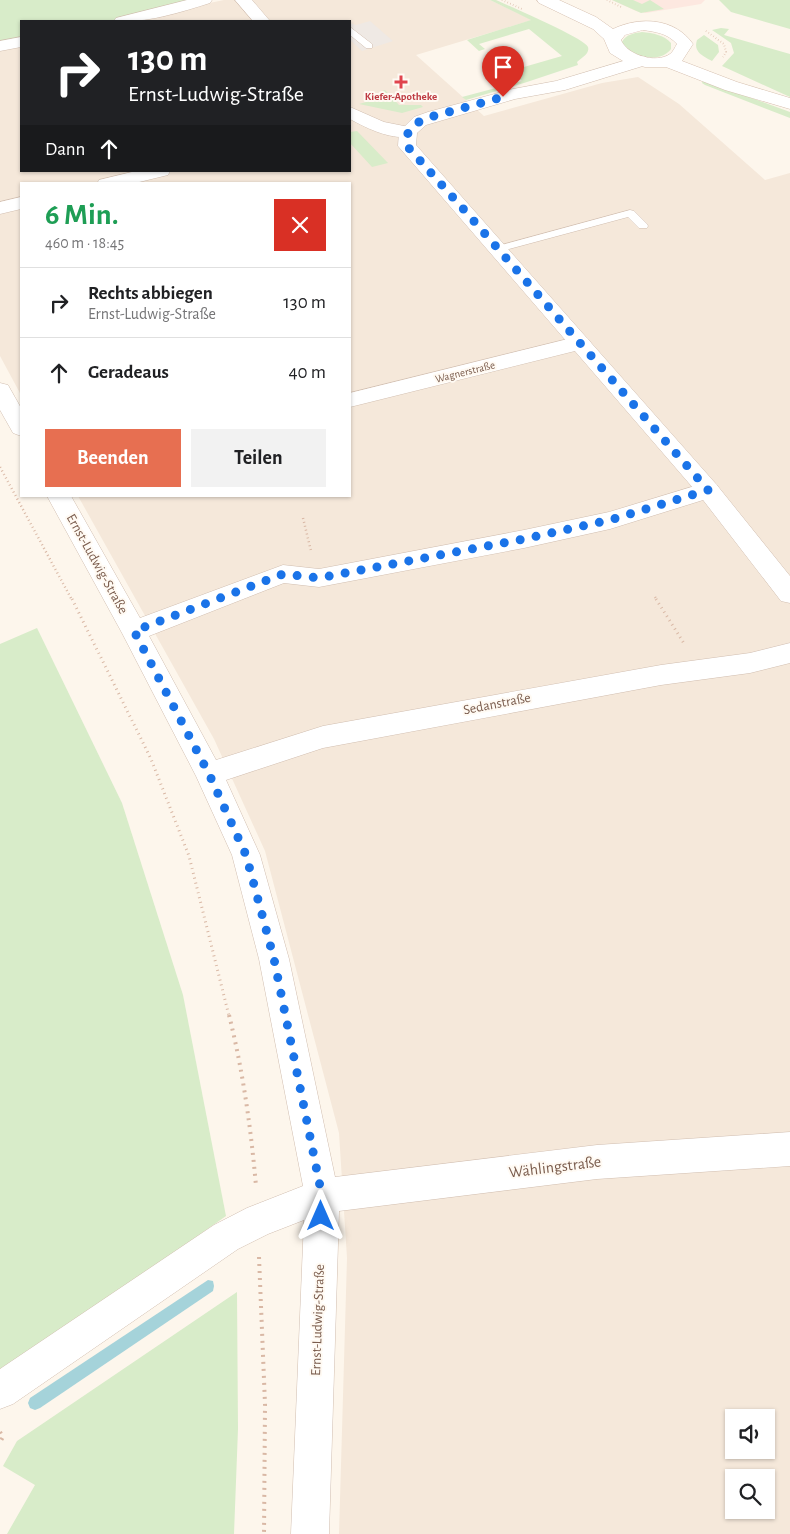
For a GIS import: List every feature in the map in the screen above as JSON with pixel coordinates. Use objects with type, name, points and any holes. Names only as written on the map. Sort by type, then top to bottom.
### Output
[{"type":"street","points":[[126,20],[204,0]]},
{"type":"street","points":[[243,0],[261,20]]},
{"type":"street","points":[[513,94],[548,79],[589,65],[614,45],[618,32],[627,28],[642,25],[657,26],[676,34],[686,44],[684,52],[676,58],[666,61],[640,61],[625,57],[614,45],[607,31],[599,25],[545,0]]},
{"type":"street","points":[[619,17],[642,25]]},
{"type":"street","points":[[0,46],[20,42]]},
{"type":"street","points":[[684,52],[783,101]]},
{"type":"street","points":[[640,61],[567,83],[513,94],[420,121],[408,132],[407,146],[708,490],[790,594]]},
{"type":"street","points":[[666,61],[730,86],[783,101]]},
{"type":"street","points":[[351,113],[370,123],[408,132]]},
{"type":"street","points":[[351,128],[370,123]]},
{"type":"street","points":[[114,182],[157,172]]},
{"type":"street","points":[[0,208],[20,203]]},
{"type":"street","name":"Wagnerstraße","points":[[351,400],[580,343]]},
{"type":"street","points":[[0,390],[20,426]]},
{"type":"street","points":[[134,631],[283,574],[319,578],[524,539],[610,520],[708,490]]},
{"type":"street","name":"Ernst-Ludwig-Straße","points":[[60,497],[134,631],[209,774],[246,855],[271,950],[296,1062],[322,1196],[310,1534]]},
{"type":"street","name":"Sedanstraße","points":[[209,774],[323,737],[661,675],[750,663],[790,653]]},
{"type":"street","name":"Wählingstraße","points":[[0,1391],[226,1237],[258,1220],[322,1196],[597,1162],[790,1149]]},
{"type":"lane","points":[[351,31],[369,46]]},
{"type":"lane","points":[[498,249],[626,209],[643,226]]},
{"type":"path","points":[[706,30],[726,48],[724,56],[720,60]]},
{"type":"path","points":[[0,467],[89,631],[151,759],[189,856],[236,1044],[253,1148],[258,1220],[265,1404],[264,1534]]},
{"type":"path","points":[[655,598],[701,671]]},
{"type":"path","points":[[0,1432],[3,1437],[0,1442]]},
{"type":"shaded area","points":[[224,0],[490,0],[532,20],[416,55],[484,116],[602,83],[638,77],[679,104],[765,180],[790,173],[790,1534],[339,1534],[347,1258],[339,1133],[265,851],[214,739],[79,497],[351,497],[351,182],[20,182],[20,393],[0,356],[0,47],[20,43],[20,172],[351,172],[351,20],[129,20]]},
{"type":"shaded area","points":[[612,0],[705,0],[701,4],[646,13],[636,11]]},
{"type":"shaded area","points":[[370,21],[393,41],[362,51],[351,41],[351,23],[356,25]]},
{"type":"green space","points":[[0,0],[191,0],[172,7],[115,20],[20,20],[20,38],[0,42]]},
{"type":"green space","points":[[490,0],[496,0],[574,37],[588,47],[588,52],[577,62],[578,65],[466,100],[462,97],[522,81],[510,71],[562,56],[529,29],[479,44],[485,49],[479,51],[467,40],[531,20]]},
{"type":"green space","points":[[612,0],[633,0],[642,4],[650,0],[664,9],[641,13]]},
{"type":"green space","points":[[719,0],[790,0],[790,29],[731,12]]},
{"type":"green space","points":[[729,29],[724,35],[790,54],[790,97],[722,66],[734,53],[731,43],[712,30]]},
{"type":"green space","points":[[642,32],[662,36],[671,43],[671,49],[661,56],[650,58],[626,51],[622,42],[624,39],[631,34]]},
{"type":"green space","points":[[704,35],[718,45],[719,52],[712,61],[696,48],[697,40]]},
{"type":"green space","points":[[703,80],[790,112],[790,118],[705,85],[702,83]]},
{"type":"green space","points":[[385,90],[399,105],[421,105],[423,107],[402,113],[359,104],[387,96],[382,91]]},
{"type":"green space","points":[[357,131],[388,163],[372,167],[351,144],[351,132]]},
{"type":"green space","points":[[37,628],[122,803],[183,995],[226,1216],[11,1368],[0,1373],[0,644]]},
{"type":"green space","points":[[237,1292],[238,1429],[234,1534],[7,1534],[35,1485],[3,1466],[17,1441]]},
{"type":"waterway","points":[[35,1403],[208,1286]]},
{"type":"place","name":"Kiefer-Apotheke","points":[[401,82]]},
{"type":"route","points":[[321,1216],[322,1196],[296,1062],[274,959],[246,855],[209,774],[134,631],[283,574],[319,578],[524,539],[610,520],[708,490],[407,146],[408,132],[420,121],[503,97]]}]
